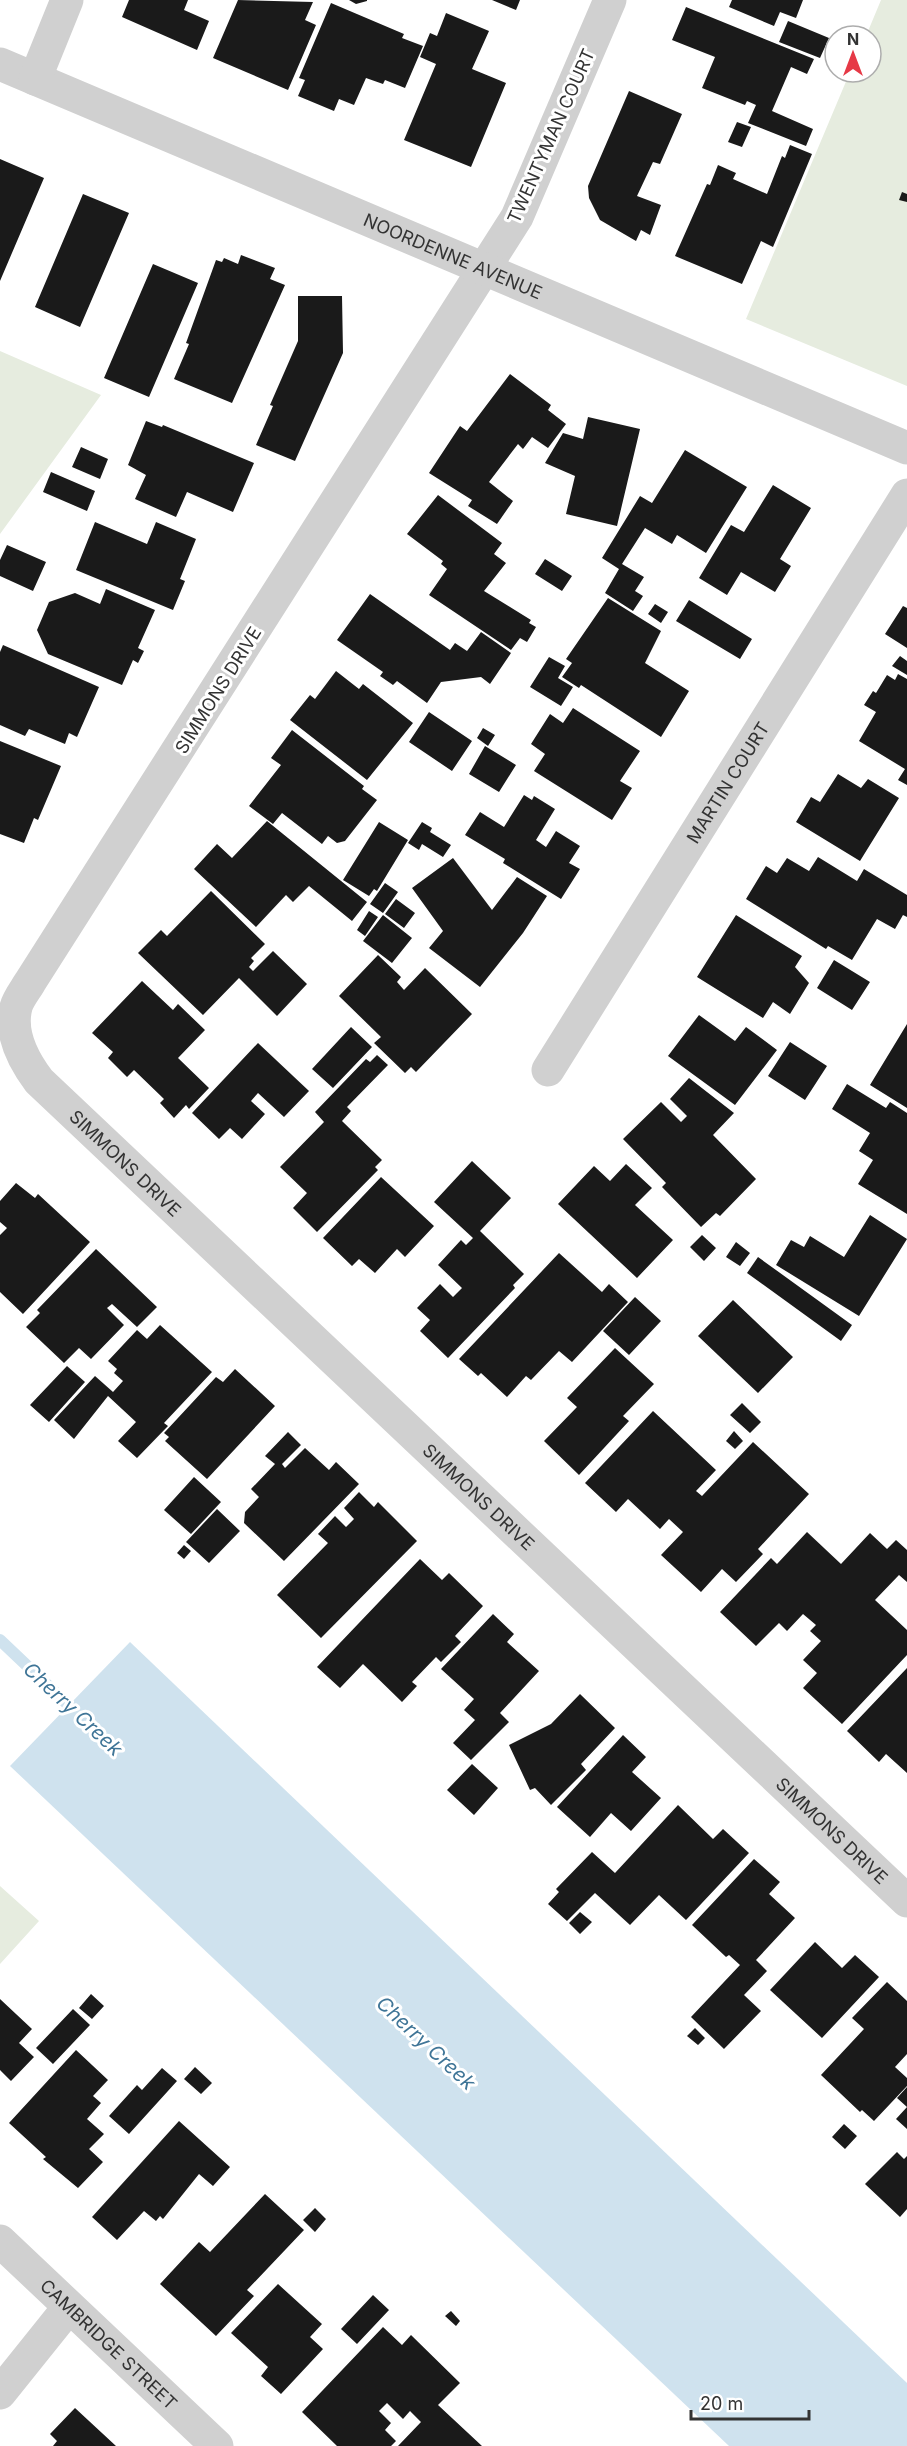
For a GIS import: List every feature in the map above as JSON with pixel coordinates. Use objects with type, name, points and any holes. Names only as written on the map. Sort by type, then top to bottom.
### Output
[{"type":"street","points":[[35,79],[67,0]]},
{"type":"street","name":"TWENTYMAN COURT","points":[[485,268],[517,217],[610,0]]},
{"type":"street","name":"NOORDENNE AVENUE","points":[[0,64],[907,447]]},
{"type":"street","name":"SIMMONS DRIVE","points":[[485,268],[16,1006],[16,1034],[22,1059],[39,1081],[907,1901]]},
{"type":"street","name":"MARTIN COURT","points":[[548,1070],[907,495]]},
{"type":"street","name":"CAMBRIDGE STREET","points":[[0,2241],[217,2446]]},
{"type":"street","points":[[0,2393],[69,2307]]},
{"type":"shaded area","points":[[881,0],[907,0],[907,386],[746,319],[845,84],[883,84],[883,24],[871,24]]},
{"type":"shaded area","points":[[0,351],[101,395],[0,534]]},
{"type":"shaded area","points":[[0,1886],[39,1921],[0,1964]]},
{"type":"water","points":[[130,1642],[907,2383],[907,2446],[729,2446],[10,1766]]},
{"type":"building","points":[[129,0],[188,0],[184,10],[209,21],[197,50],[122,17]]},
{"type":"building","points":[[238,0],[313,2],[305,20],[316,25],[288,90],[213,58]]},
{"type":"building","points":[[349,0],[367,0],[367,1],[356,4]]},
{"type":"building","points":[[492,0],[520,0],[516,10]]},
{"type":"building","points":[[732,0],[803,0],[796,18],[780,12],[774,26],[729,7]]},
{"type":"building","points":[[331,3],[404,34],[402,38],[423,46],[405,88],[385,80],[383,84],[366,78],[354,105],[339,99],[334,111],[298,96],[305,80],[299,78]]},
{"type":"building","points":[[686,7],[814,59],[807,74],[791,67],[772,111],[813,129],[806,146],[748,123],[756,105],[747,101],[745,105],[702,88],[715,57],[672,40]]},
{"type":"building","points":[[446,13],[489,31],[472,69],[506,83],[471,167],[404,140],[436,64],[420,57],[430,33],[437,36]]},
{"type":"building","points":[[788,21],[823,36],[823,51],[820,58],[779,42]]},
{"type":"building","points":[[629,91],[682,114],[660,164],[653,162],[637,196],[661,205],[650,235],[641,230],[636,241],[600,220],[589,198],[588,186]]},
{"type":"building","points":[[737,122],[751,127],[742,147],[728,142]]},
{"type":"building","points":[[790,145],[812,154],[773,247],[761,241],[742,284],[675,256],[707,184],[710,185],[718,165],[736,173],[733,179],[767,194],[782,156],[785,158]]},
{"type":"building","points":[[0,159],[44,178],[0,281]]},
{"type":"building","points":[[902,192],[907,194],[907,202],[899,200]]},
{"type":"building","points":[[83,194],[129,213],[80,327],[35,307]]},
{"type":"building","points":[[241,255],[275,268],[270,279],[285,285],[232,403],[174,379],[189,344],[186,343],[216,260],[222,262],[224,258],[238,264]]},
{"type":"building","points":[[153,264],[198,283],[149,397],[104,378]]},
{"type":"building","points":[[298,296],[342,296],[343,353],[295,461],[256,445],[273,406],[270,405],[298,341]]},
{"type":"building","points":[[510,374],[551,405],[548,410],[566,424],[548,448],[532,437],[523,449],[518,444],[489,482],[513,501],[497,524],[468,506],[472,500],[429,473],[460,426],[467,431]]},
{"type":"building","points":[[588,417],[640,429],[617,526],[566,514],[575,476],[545,463],[563,433],[583,439]]},
{"type":"building","points":[[146,421],[162,427],[163,425],[254,463],[233,512],[187,492],[176,517],[135,499],[146,475],[128,465]]},
{"type":"building","points":[[81,447],[108,459],[100,479],[72,467]]},
{"type":"building","points":[[685,450],[747,487],[706,553],[677,535],[672,544],[645,528],[622,564],[644,577],[635,591],[643,596],[633,611],[605,593],[619,569],[602,558],[640,496],[652,503]]},
{"type":"building","points":[[51,472],[95,491],[87,511],[43,492]]},
{"type":"building","points":[[773,485],[811,508],[780,559],[791,566],[775,592],[741,572],[727,595],[699,578],[731,525],[744,532]]},
{"type":"building","points":[[438,495],[502,543],[494,554],[506,563],[484,591],[531,620],[529,623],[536,627],[527,642],[520,638],[511,650],[429,595],[447,569],[441,564],[443,561],[407,534]]},
{"type":"building","points":[[95,522],[147,544],[156,522],[196,539],[180,579],[185,581],[173,610],[76,570]]},
{"type":"building","points":[[7,545],[46,562],[33,591],[0,576],[0,560]]},
{"type":"building","points":[[545,559],[572,576],[562,591],[535,574]]},
{"type":"building","points":[[106,589],[155,610],[138,648],[144,651],[138,663],[133,660],[122,685],[48,654],[37,630],[49,602],[75,593],[100,604]]},
{"type":"building","points":[[370,594],[450,650],[455,643],[467,651],[481,632],[511,653],[490,684],[481,677],[441,682],[427,703],[397,681],[393,685],[380,676],[383,672],[337,640]]},
{"type":"building","points":[[608,598],[661,631],[645,663],[689,691],[661,737],[581,685],[579,688],[562,677],[572,663],[566,659]]},
{"type":"building","points":[[689,600],[752,639],[740,659],[676,621]]},
{"type":"building","points":[[655,604],[668,612],[661,623],[648,614]]},
{"type":"building","points":[[903,606],[907,608],[907,648],[885,634]]},
{"type":"building","points":[[3,645],[99,687],[77,737],[69,733],[65,744],[29,729],[25,736],[0,725],[0,652]]},
{"type":"building","points":[[900,656],[907,661],[907,675],[892,666]]},
{"type":"building","points":[[549,657],[565,666],[558,678],[573,687],[561,706],[530,687]]},
{"type":"building","points":[[336,671],[359,689],[363,684],[413,723],[367,780],[290,720],[310,695],[315,699]]},
{"type":"building","points":[[898,674],[907,679],[907,785],[898,780],[905,769],[859,741],[876,712],[864,705],[873,691],[876,693],[887,675],[895,680]]},
{"type":"building","points":[[573,708],[640,751],[620,781],[632,788],[612,820],[534,771],[545,754],[531,744],[550,714],[563,723]]},
{"type":"building","points":[[429,712],[472,741],[452,771],[409,742]]},
{"type":"building","points":[[483,728],[495,735],[488,746],[477,738]]},
{"type":"building","points":[[292,730],[364,786],[362,789],[377,800],[345,841],[337,843],[328,836],[322,844],[282,813],[273,824],[249,806],[281,765],[271,758]]},
{"type":"building","points":[[0,741],[61,766],[38,820],[34,818],[24,843],[0,834]]},
{"type":"building","points":[[485,746],[516,765],[499,792],[469,774]]},
{"type":"building","points":[[838,774],[861,788],[868,779],[899,798],[860,861],[796,822],[811,797],[820,802]]},
{"type":"building","points":[[524,795],[532,800],[534,796],[555,809],[536,840],[546,847],[556,831],[580,846],[569,863],[580,869],[561,899],[503,863],[505,859],[465,835],[480,812],[504,827]]},
{"type":"building","points":[[267,821],[367,902],[352,921],[309,886],[293,902],[286,895],[256,927],[194,869],[217,844],[232,858]]},
{"type":"building","points":[[379,822],[408,840],[377,891],[374,889],[369,896],[343,880]]},
{"type":"building","points":[[422,822],[432,828],[430,832],[451,845],[443,857],[422,844],[419,850],[408,843]]},
{"type":"building","points":[[818,857],[857,881],[864,869],[907,895],[907,917],[903,915],[895,929],[877,919],[852,960],[828,946],[826,949],[746,899],[766,866],[777,873],[787,858],[809,871]]},
{"type":"building","points":[[453,858],[492,910],[517,877],[547,896],[523,933],[480,987],[429,948],[443,931],[412,888]]},
{"type":"building","points":[[385,883],[398,892],[383,913],[370,904]]},
{"type":"building","points":[[211,891],[265,944],[251,958],[254,961],[249,967],[253,971],[273,951],[307,984],[277,1016],[239,978],[203,1015],[138,953],[161,930],[167,936]]},
{"type":"building","points":[[396,899],[415,913],[404,928],[385,914]]},
{"type":"building","points":[[369,911],[378,917],[365,936],[357,930]]},
{"type":"building","points":[[383,915],[412,938],[392,963],[363,941]]},
{"type":"building","points":[[736,915],[802,956],[795,967],[809,983],[790,1014],[773,1002],[763,1018],[697,977]]},
{"type":"building","points":[[378,955],[401,977],[397,982],[404,990],[425,968],[472,1014],[416,1072],[411,1067],[405,1073],[374,1043],[381,1037],[339,996]]},
{"type":"building","points":[[834,960],[870,982],[852,1010],[817,988]]},
{"type":"building","points":[[142,981],[173,1010],[178,1004],[205,1030],[178,1058],[209,1088],[189,1109],[186,1105],[174,1118],[160,1103],[164,1099],[134,1070],[127,1077],[108,1058],[113,1052],[92,1033]]},
{"type":"building","points":[[699,1015],[735,1041],[746,1027],[777,1050],[735,1105],[668,1056]]},
{"type":"building","points":[[907,1024],[907,1108],[870,1085]]},
{"type":"building","points":[[351,1027],[372,1047],[333,1088],[312,1069]]},
{"type":"building","points":[[790,1042],[827,1066],[805,1100],[768,1076]]},
{"type":"building","points":[[258,1043],[309,1091],[284,1117],[258,1093],[251,1101],[265,1114],[242,1139],[230,1128],[219,1139],[192,1113]]},
{"type":"building","points":[[377,1055],[388,1065],[347,1107],[351,1111],[342,1121],[382,1160],[375,1167],[378,1170],[317,1232],[293,1208],[307,1193],[280,1167],[324,1122],[315,1112],[366,1059],[370,1062]]},
{"type":"building","points":[[689,1078],[734,1113],[713,1135],[756,1179],[720,1216],[716,1213],[701,1227],[662,1187],[666,1183],[623,1139],[661,1102],[681,1122],[687,1116],[670,1099]]},
{"type":"building","points":[[847,1084],[886,1108],[890,1102],[907,1113],[907,1214],[858,1184],[873,1160],[859,1151],[870,1133],[832,1109]]},
{"type":"building","points":[[472,1161],[511,1198],[480,1231],[524,1274],[513,1285],[515,1288],[448,1358],[420,1331],[430,1320],[417,1308],[440,1284],[453,1297],[462,1288],[438,1265],[461,1240],[466,1245],[473,1238],[434,1202]]},
{"type":"building","points":[[626,1164],[652,1188],[635,1205],[673,1240],[637,1278],[558,1204],[594,1166],[610,1181]]},
{"type":"building","points":[[381,1177],[434,1226],[405,1257],[397,1249],[375,1273],[359,1259],[352,1266],[323,1238]]},
{"type":"building","points":[[16,1183],[35,1198],[38,1194],[90,1242],[23,1314],[0,1292],[0,1235],[7,1228],[0,1222],[0,1201]]},
{"type":"building","points":[[870,1215],[907,1239],[859,1316],[776,1265],[791,1240],[804,1247],[810,1236],[844,1257]]},
{"type":"building","points":[[702,1235],[716,1248],[704,1261],[690,1247]]},
{"type":"building","points":[[736,1242],[750,1253],[740,1266],[726,1257]]},
{"type":"building","points":[[96,1249],[157,1307],[137,1327],[112,1304],[107,1308],[124,1325],[91,1359],[79,1348],[64,1363],[26,1327],[40,1313],[37,1310]]},
{"type":"building","points":[[559,1253],[602,1292],[609,1284],[628,1302],[572,1362],[559,1351],[531,1380],[526,1376],[507,1397],[481,1373],[478,1376],[459,1359]]},
{"type":"building","points":[[758,1257],[852,1325],[841,1341],[747,1273]]},
{"type":"building","points":[[635,1297],[661,1321],[629,1355],[603,1331]]},
{"type":"building","points":[[733,1300],[793,1357],[758,1393],[698,1336]]},
{"type":"building","points":[[160,1325],[212,1372],[164,1423],[168,1426],[137,1458],[118,1441],[136,1422],[108,1396],[74,1439],[54,1420],[95,1376],[113,1392],[123,1381],[114,1373],[117,1369],[108,1361],[137,1330],[147,1339]]},
{"type":"building","points":[[615,1348],[654,1384],[623,1416],[629,1421],[579,1475],[544,1441],[577,1407],[567,1398]]},
{"type":"building","points":[[67,1366],[85,1382],[49,1422],[30,1405]]},
{"type":"building","points":[[235,1369],[275,1406],[207,1479],[165,1441],[169,1437],[164,1433],[216,1377],[223,1382]]},
{"type":"building","points":[[742,1403],[761,1422],[750,1433],[730,1415]]},
{"type":"building","points":[[653,1411],[716,1470],[696,1491],[702,1496],[753,1442],[809,1494],[758,1549],[763,1554],[736,1582],[722,1569],[701,1592],[661,1555],[683,1532],[669,1519],[660,1529],[628,1499],[616,1512],[585,1483]]},
{"type":"building","points":[[734,1431],[743,1441],[735,1449],[726,1441]]},
{"type":"building","points":[[288,1432],[301,1445],[282,1464],[285,1468],[305,1448],[329,1470],[336,1462],[359,1484],[284,1561],[244,1523],[245,1512],[259,1497],[251,1489],[275,1464],[265,1456]]},
{"type":"building","points":[[194,1477],[221,1502],[191,1534],[164,1510]]},
{"type":"building","points":[[359,1492],[374,1507],[378,1502],[417,1541],[321,1638],[277,1595],[328,1543],[318,1534],[335,1516],[346,1527],[354,1519],[344,1508]]},
{"type":"building","points":[[217,1509],[240,1531],[209,1563],[186,1542]]},
{"type":"building","points":[[807,1532],[841,1564],[870,1533],[887,1549],[896,1540],[907,1550],[907,1582],[899,1575],[875,1600],[907,1630],[907,1655],[842,1724],[803,1688],[817,1673],[803,1660],[821,1641],[810,1631],[816,1625],[803,1614],[787,1631],[779,1623],[756,1646],[720,1612],[771,1558],[777,1564]]},
{"type":"building","points":[[184,1545],[191,1551],[184,1559],[177,1553]]},
{"type":"building","points":[[420,1559],[442,1580],[449,1573],[483,1606],[455,1636],[461,1642],[441,1662],[436,1657],[412,1682],[417,1686],[402,1702],[363,1664],[340,1688],[317,1667]]},
{"type":"building","points":[[493,1614],[514,1634],[507,1642],[539,1671],[500,1713],[509,1722],[471,1760],[453,1743],[475,1720],[464,1710],[474,1699],[441,1669]]},
{"type":"building","points":[[907,1668],[907,1773],[886,1754],[879,1762],[847,1731]]},
{"type":"building","points":[[580,1694],[615,1728],[581,1764],[586,1770],[551,1805],[535,1788],[530,1790],[509,1745],[551,1724]]},
{"type":"building","points":[[623,1735],[646,1757],[632,1772],[661,1798],[631,1831],[611,1813],[590,1837],[557,1807]]},
{"type":"building","points":[[472,1764],[498,1788],[474,1815],[447,1790]]},
{"type":"building","points":[[678,1805],[713,1839],[723,1829],[749,1853],[686,1920],[659,1895],[630,1925],[595,1893],[567,1921],[548,1904],[559,1892],[556,1889],[592,1852],[615,1873]]},
{"type":"building","points":[[754,1859],[780,1882],[769,1894],[795,1918],[756,1960],[767,1971],[744,1995],[761,2011],[724,2049],[691,2017],[740,1965],[729,1955],[726,1957],[692,1925]]},
{"type":"building","points":[[580,1912],[592,1922],[580,1934],[569,1923]]},
{"type":"building","points":[[815,1942],[842,1968],[855,1955],[879,1977],[822,2038],[770,1990]]},
{"type":"building","points":[[887,1982],[907,2001],[907,2054],[895,2067],[907,2078],[907,2086],[874,2121],[862,2110],[860,2112],[821,2075],[864,2029],[852,2018]]},
{"type":"building","points":[[91,1994],[104,2006],[92,2019],[79,2008]]},
{"type":"building","points":[[0,1999],[32,2029],[19,2043],[34,2057],[11,2081],[0,2070]]},
{"type":"building","points":[[73,2009],[90,2025],[53,2064],[36,2048]]},
{"type":"building","points":[[695,2028],[705,2038],[698,2045],[687,2036]]},
{"type":"building","points":[[76,2050],[108,2080],[93,2096],[101,2103],[87,2119],[104,2134],[89,2149],[103,2162],[78,2188],[43,2159],[46,2157],[9,2123]]},
{"type":"building","points":[[195,2067],[212,2083],[201,2094],[184,2079]]},
{"type":"building","points":[[162,2068],[177,2081],[129,2134],[109,2116],[137,2085],[142,2090]]},
{"type":"building","points":[[907,2087],[907,2107],[897,2098]]},
{"type":"building","points":[[907,2107],[907,2129],[896,2119]]},
{"type":"building","points":[[179,2121],[230,2167],[213,2186],[199,2174],[163,2219],[160,2216],[156,2221],[144,2211],[117,2240],[92,2217]]},
{"type":"building","points":[[844,2124],[857,2136],[845,2149],[832,2137]]},
{"type":"building","points":[[897,2152],[904,2159],[907,2156],[907,2209],[900,2217],[865,2184]]},
{"type":"building","points":[[265,2194],[304,2230],[247,2290],[254,2296],[216,2336],[160,2284],[199,2242],[210,2252]]},
{"type":"building","points":[[315,2208],[326,2219],[315,2232],[303,2220]]},
{"type":"building","points":[[278,2284],[322,2324],[310,2337],[323,2349],[281,2394],[261,2376],[268,2367],[231,2333]]},
{"type":"building","points":[[373,2295],[389,2310],[357,2344],[341,2329]]},
{"type":"building","points":[[451,2311],[460,2321],[456,2326],[445,2316]]},
{"type":"building","points":[[383,2327],[402,2345],[411,2335],[460,2383],[438,2405],[482,2446],[398,2446],[421,2422],[410,2411],[403,2419],[387,2403],[379,2411],[391,2423],[385,2430],[396,2441],[391,2446],[337,2446],[302,2412]]},
{"type":"building","points":[[75,2408],[116,2446],[53,2446],[57,2441],[50,2434]]},
{"type":"waterway","name":"Cherry Creek","points":[[0,1640],[80,1716]]}]
